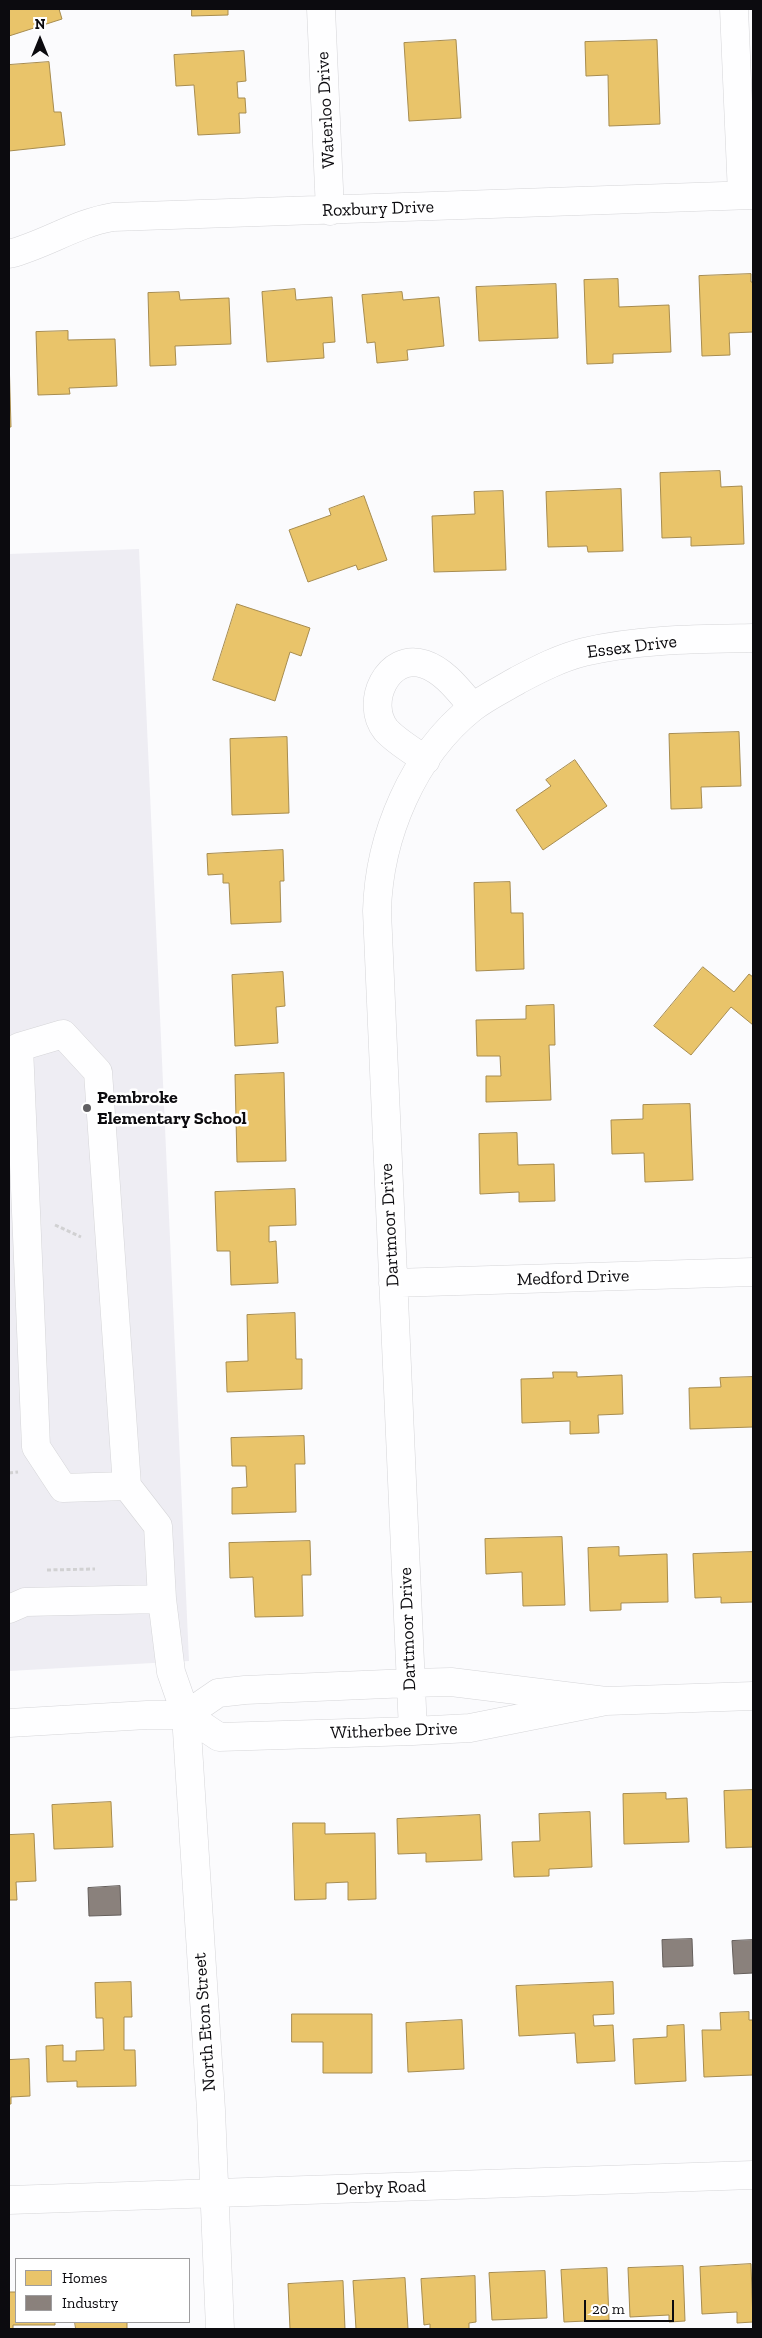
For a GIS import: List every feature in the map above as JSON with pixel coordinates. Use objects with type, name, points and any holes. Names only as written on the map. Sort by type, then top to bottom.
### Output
[{"type":"street","name":"Waterloo Drive","points":[[321,9],[330,211]]},
{"type":"street","points":[[734,9],[748,195]]},
{"type":"street","name":"Roxbury Drive","points":[[9,254],[24,250],[91,221],[113,217],[330,211],[748,195]]},
{"type":"street","name":"Essex Drive","points":[[444,734],[473,707],[534,671],[582,652],[631,644],[753,638]]},
{"type":"street","points":[[426,760],[386,729],[380,719],[377,698],[384,679],[402,664],[411,662],[423,664],[436,669],[473,707]]},
{"type":"street","name":"Dartmoor Drive","points":[[413,1731],[379,959],[378,888],[387,842],[398,811],[426,760],[444,734]]},
{"type":"street","points":[[63,1034],[98,1072],[127,1486],[63,1488],[36,1447],[17,1194],[18,1047],[63,1034]]},
{"type":"street","name":"Medford Drive","points":[[393,1283],[753,1272]]},
{"type":"street","name":"North Eton Street","points":[[127,1486],[158,1526],[162,1599],[171,1672],[186,1715],[220,2329]]},
{"type":"street","points":[[9,1609],[25,1602],[162,1599]]},
{"type":"street","name":"Witherbee Drive","points":[[606,1701],[470,1728],[413,1731],[219,1737],[186,1715],[218,1693],[245,1690],[410,1683],[451,1682],[606,1701],[753,1696]]},
{"type":"street","points":[[9,1723],[146,1715],[186,1715]]},
{"type":"street","name":"Derby Road","points":[[9,2200],[753,2175]]},
{"type":"shaded area","name":"Pembroke Elementary School","points":[[139,549],[189,1661],[9,1671],[9,554]]},
{"type":"building: Homes","points":[[9,9],[59,9],[62,19],[9,36]]},
{"type":"building: Homes","points":[[192,9],[228,9],[228,15],[192,16]]},
{"type":"building: Homes","points":[[456,40],[461,118],[409,121],[404,43]]},
{"type":"building: Homes","points":[[657,40],[660,124],[609,126],[608,75],[586,76],[585,42]]},
{"type":"building: Homes","points":[[244,51],[246,81],[237,82],[238,98],[245,98],[246,113],[239,113],[240,133],[198,135],[194,85],[176,86],[174,55]]},
{"type":"building: Homes","points":[[49,62],[54,112],[61,112],[65,145],[9,151],[9,65]]},
{"type":"building: Homes","points":[[751,274],[751,282],[753,282],[753,332],[729,333],[730,355],[702,356],[699,276]]},
{"type":"building: Homes","points":[[618,279],[619,307],[669,305],[671,352],[613,354],[613,363],[587,364],[584,280]]},
{"type":"building: Homes","points":[[556,284],[558,338],[479,341],[476,287]]},
{"type":"building: Homes","points":[[295,289],[296,300],[332,297],[335,342],[323,343],[324,358],[267,362],[262,292]]},
{"type":"building: Homes","points":[[179,292],[180,300],[229,298],[231,344],[175,346],[176,365],[150,366],[148,293]]},
{"type":"building: Homes","points":[[402,292],[403,300],[439,297],[444,346],[407,350],[408,360],[377,363],[375,342],[367,343],[362,295]]},
{"type":"building: Homes","points":[[68,331],[68,340],[115,339],[117,386],[69,388],[70,394],[38,395],[36,332]]},
{"type":"building: Homes","points":[[9,357],[11,427],[9,427]]},
{"type":"building: Homes","points":[[720,471],[721,487],[742,486],[744,544],[691,546],[691,537],[662,538],[660,473]]},
{"type":"building: Homes","points":[[621,489],[623,551],[588,552],[587,546],[548,547],[546,492]]},
{"type":"building: Homes","points":[[503,491],[506,570],[434,572],[432,516],[475,514],[474,492]]},
{"type":"building: Homes","points":[[364,496],[387,560],[358,570],[356,565],[308,582],[289,530],[331,515],[329,509]]},
{"type":"building: Homes","points":[[237,604],[310,628],[301,656],[290,652],[275,701],[213,680]]},
{"type":"building: Homes","points":[[739,732],[741,786],[701,787],[702,808],[671,809],[669,734]]},
{"type":"building: Homes","points":[[287,737],[289,813],[232,815],[230,739]]},
{"type":"building: Homes","points":[[575,760],[607,806],[543,850],[516,810],[551,786],[546,780]]},
{"type":"building: Homes","points":[[283,850],[284,881],[280,881],[281,922],[231,924],[229,883],[223,883],[223,874],[208,875],[207,854]]},
{"type":"building: Homes","points":[[510,882],[511,913],[523,913],[524,969],[476,971],[474,883]]},
{"type":"building: Homes","points":[[703,967],[734,992],[749,974],[753,977],[753,1025],[731,1007],[691,1055],[654,1026]]},
{"type":"building: Homes","points":[[283,972],[285,1006],[276,1007],[278,1043],[235,1046],[232,975]]},
{"type":"building: Homes","points":[[554,1005],[555,1045],[549,1045],[551,1100],[486,1102],[486,1076],[501,1076],[500,1056],[477,1056],[476,1020],[526,1019],[526,1006]]},
{"type":"building: Homes","points":[[284,1073],[286,1161],[237,1162],[235,1075]]},
{"type":"building: Homes","points":[[690,1104],[693,1180],[645,1182],[644,1153],[612,1154],[611,1120],[643,1119],[643,1105]]},
{"type":"building: Homes","points":[[517,1133],[518,1165],[554,1164],[555,1201],[519,1202],[519,1192],[480,1194],[479,1134]]},
{"type":"building: Homes","points":[[295,1189],[296,1225],[269,1226],[269,1242],[276,1241],[278,1283],[231,1285],[230,1251],[217,1251],[215,1192]]},
{"type":"building: Homes","points":[[295,1313],[296,1359],[302,1359],[302,1389],[227,1392],[226,1362],[248,1361],[247,1315]]},
{"type":"building: Homes","points":[[553,1372],[577,1372],[577,1377],[622,1375],[623,1414],[598,1415],[599,1433],[570,1434],[570,1421],[522,1423],[521,1379],[553,1378]]},
{"type":"building: Homes","points":[[753,1377],[753,1427],[690,1429],[689,1388],[721,1387],[720,1378]]},
{"type":"building: Homes","points":[[304,1436],[305,1464],[295,1464],[296,1512],[232,1514],[232,1488],[247,1487],[246,1466],[232,1466],[231,1438]]},
{"type":"building: Homes","points":[[562,1537],[565,1605],[523,1606],[522,1572],[486,1574],[485,1539]]},
{"type":"building: Homes","points":[[310,1541],[311,1575],[302,1575],[303,1616],[255,1617],[253,1577],[230,1578],[229,1543]]},
{"type":"building: Homes","points":[[619,1547],[619,1556],[667,1554],[668,1602],[621,1603],[621,1610],[590,1611],[588,1548]]},
{"type":"building: Homes","points":[[753,1552],[753,1602],[721,1603],[721,1597],[695,1598],[693,1554]]},
{"type":"building: Homes","points":[[753,1790],[753,1847],[726,1848],[724,1791]]},
{"type":"building: Homes","points":[[666,1793],[666,1799],[687,1798],[689,1842],[624,1844],[623,1794]]},
{"type":"building: Homes","points":[[111,1802],[113,1847],[54,1849],[52,1805]]},
{"type":"building: Homes","points":[[590,1812],[592,1867],[549,1869],[549,1876],[514,1877],[512,1842],[540,1841],[539,1814]]},
{"type":"building: Homes","points":[[480,1815],[482,1860],[426,1862],[426,1853],[398,1854],[397,1819]]},
{"type":"building: Homes","points":[[293,1823],[325,1823],[325,1834],[375,1833],[376,1899],[348,1900],[348,1882],[326,1883],[326,1899],[295,1900]]},
{"type":"building: Homes","points":[[34,1834],[36,1881],[16,1882],[17,1900],[9,1900],[9,1835]]},
{"type":"building: Homes","points":[[131,1982],[132,2017],[124,2017],[124,2050],[135,2050],[136,2086],[77,2087],[77,2081],[47,2082],[46,2046],[63,2045],[63,2061],[76,2061],[76,2051],[104,2050],[103,2018],[96,2018],[95,1983]]},
{"type":"building: Homes","points":[[613,1982],[614,2014],[593,2015],[594,2026],[613,2025],[615,2061],[577,2063],[575,2033],[519,2036],[516,1986]]},
{"type":"building: Homes","points":[[749,2012],[749,2020],[753,2020],[753,2075],[704,2077],[702,2030],[721,2030],[720,2013]]},
{"type":"building: Homes","points":[[292,2014],[372,2014],[372,2073],[323,2073],[323,2042],[292,2042]]},
{"type":"building: Homes","points":[[462,2020],[464,2069],[408,2072],[406,2023]]},
{"type":"building: Homes","points":[[684,2025],[686,2081],[635,2084],[633,2039],[667,2037],[667,2026]]},
{"type":"building: Homes","points":[[29,2059],[30,2096],[11,2097],[11,2104],[9,2104],[9,2060]]},
{"type":"building: Homes","points":[[751,2264],[753,2322],[737,2323],[737,2312],[702,2314],[700,2267]]},
{"type":"building: Homes","points":[[683,2266],[685,2321],[669,2322],[669,2315],[630,2317],[628,2268]]},
{"type":"building: Homes","points":[[607,2268],[609,2320],[564,2322],[561,2270]]},
{"type":"building: Homes","points":[[545,2271],[547,2318],[492,2320],[489,2273]]},
{"type":"building: Homes","points":[[475,2276],[476,2322],[469,2323],[469,2329],[430,2329],[430,2324],[424,2325],[421,2279]]},
{"type":"building: Homes","points":[[405,2278],[408,2329],[356,2329],[353,2281]]},
{"type":"building: Homes","points":[[343,2281],[345,2329],[290,2329],[288,2284]]},
{"type":"building: Homes","points":[[9,2292],[15,2292],[15,2323],[55,2323],[55,2325],[13,2325],[13,2329],[9,2329]]},
{"type":"building: Homes","points":[[75,2323],[127,2323],[127,2329],[76,2329]]},
{"type":"building: Industry","points":[[120,1886],[121,1915],[89,1916],[88,1888]]},
{"type":"building: Industry","points":[[692,1939],[693,1966],[663,1967],[662,1940]]},
{"type":"building: Industry","points":[[753,1940],[753,1973],[734,1974],[732,1941]]},
{"type":"place","name":"Pembroke Elementary School","points":[[87,1108]]}]
